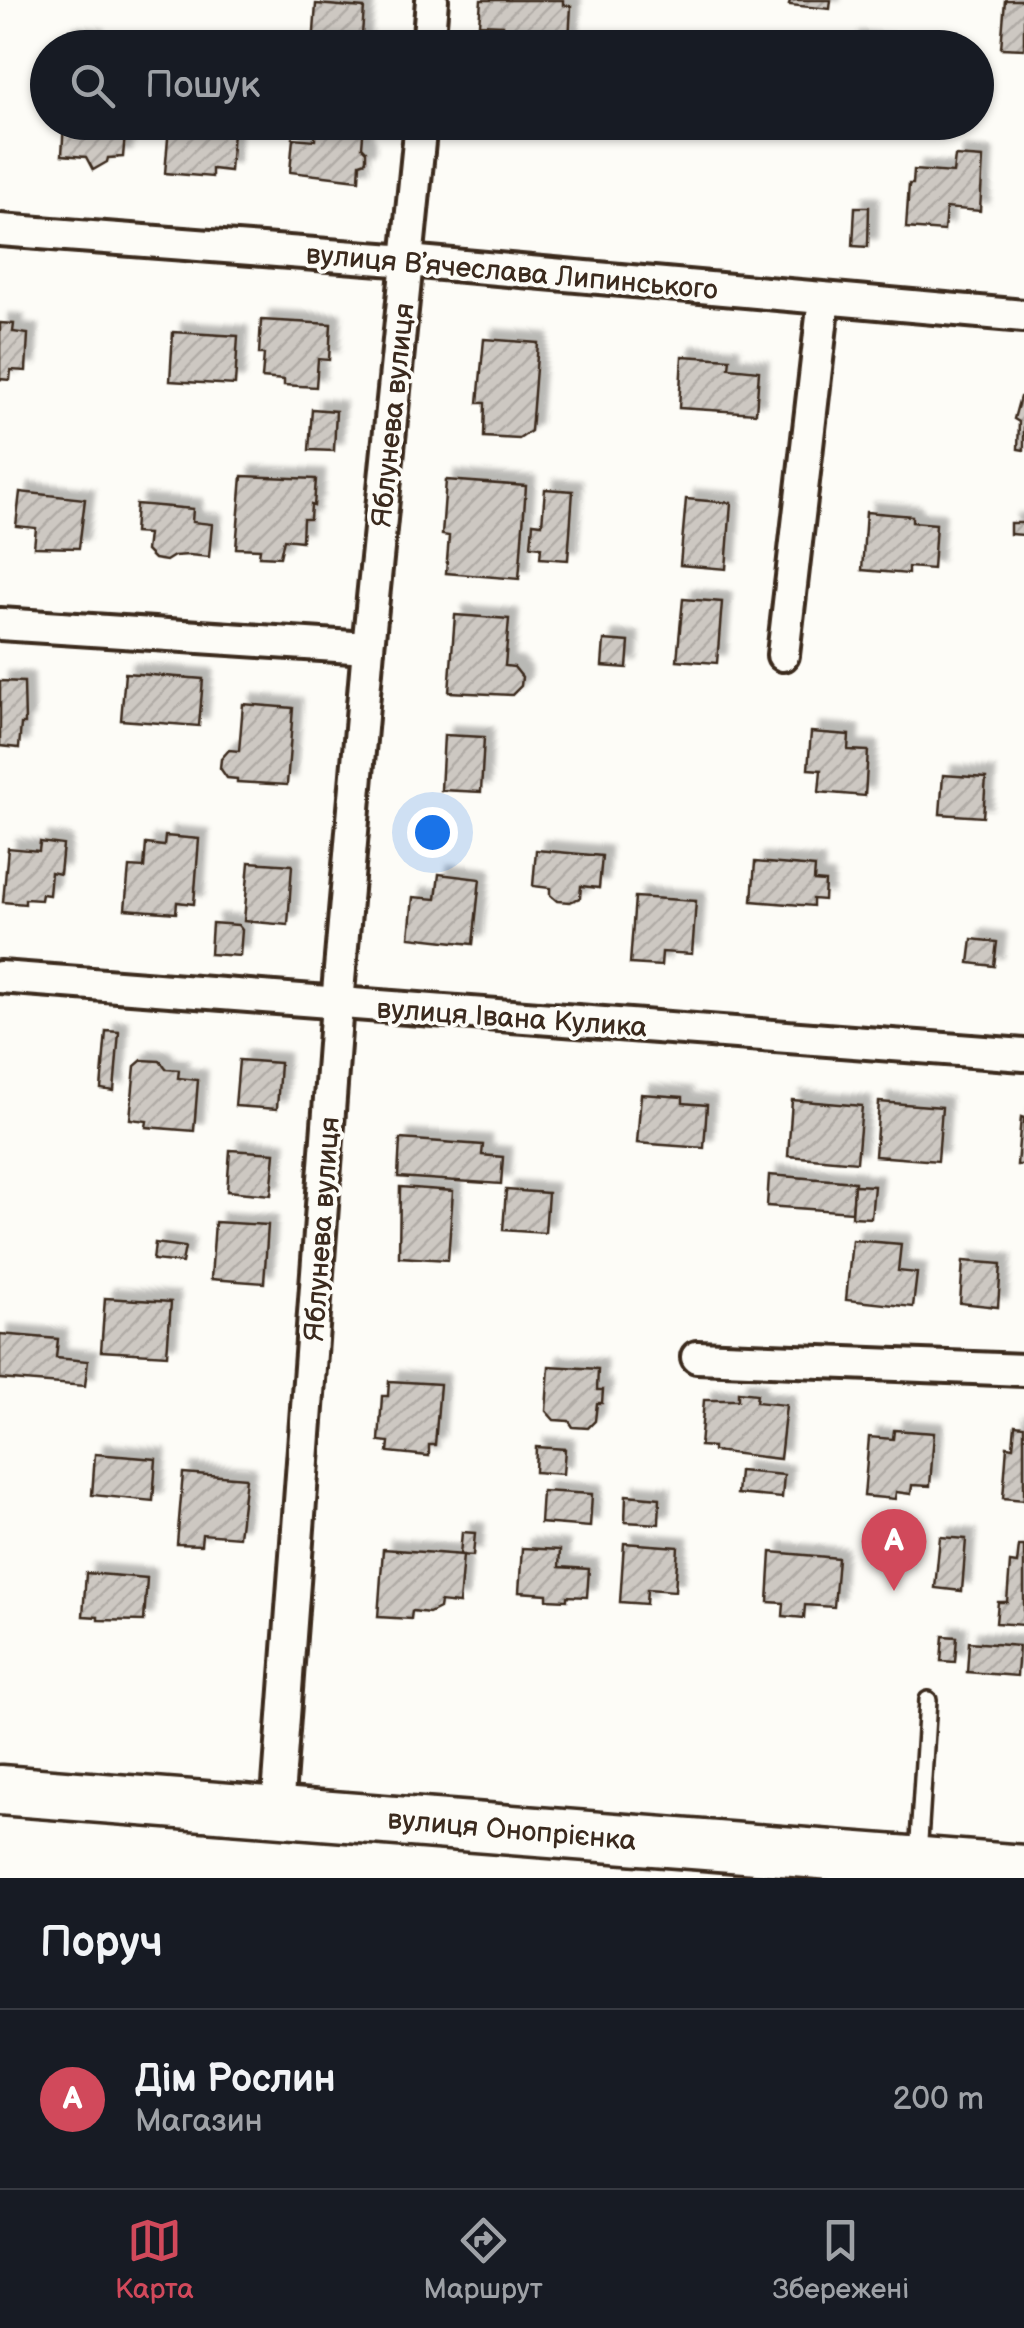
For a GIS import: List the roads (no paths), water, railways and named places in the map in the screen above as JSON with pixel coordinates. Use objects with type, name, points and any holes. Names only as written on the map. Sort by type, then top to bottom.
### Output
[{"type":"main road","name":"вулиця Онопрієнка","points":[[0,1790],[1024,1870]]},
{"type":"street","points":[[430,30],[432,0]]},
{"type":"street","name":"Яблунева вулиця","points":[[278,1811],[337,1004],[419,140]]},
{"type":"street","name":"вулиця Вʼячеслава Липинського","points":[[0,230],[408,260],[1024,316]]},
{"type":"street","points":[[783,655],[824,299]]},
{"type":"street","points":[[0,624],[368,648]]},
{"type":"street","name":"вулиця Івана Кулика","points":[[0,978],[1024,1055]]},
{"type":"street","points":[[698,1357],[1024,1370]]},
{"type":"lane","points":[[918,1862],[928,1700]]},
{"type":"place","name":"Дім Рослин","points":[[894,1591]]}]
